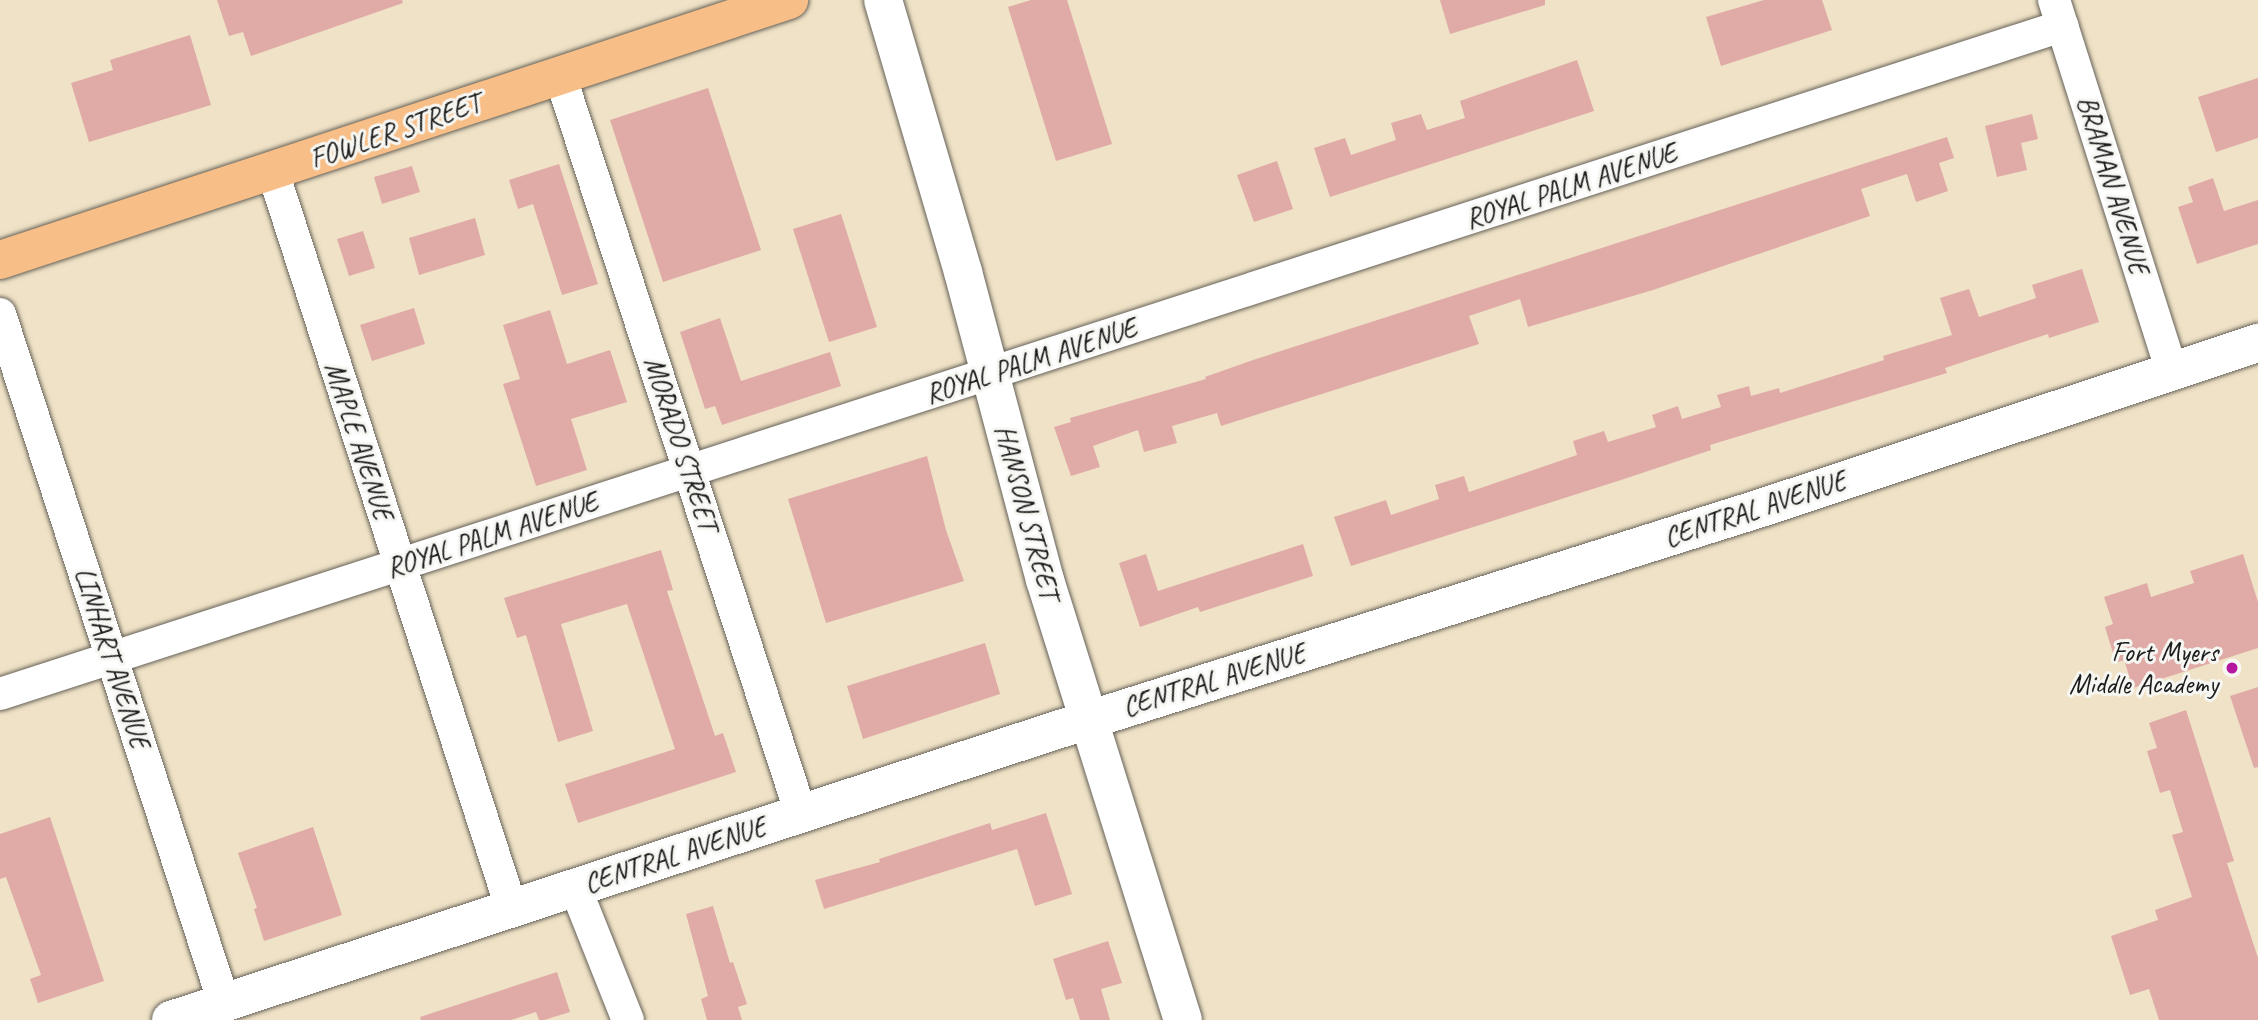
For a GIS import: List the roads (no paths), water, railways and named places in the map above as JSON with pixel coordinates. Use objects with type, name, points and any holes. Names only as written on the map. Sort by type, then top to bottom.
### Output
[{"type":"main road","name":"FOWLER STREET","points":[[0,260],[789,0]]},
{"type":"street","name":"HANSON STREET","points":[[883,0],[990,374],[1045,580],[1183,1020]]},
{"type":"street","name":"ROYAL PALM AVENUE","points":[[0,694],[990,374],[2058,13]]},
{"type":"street","name":"BRAMAN AVENUE","points":[[2058,13],[2172,371]]},
{"type":"street","name":"MORADO STREET","points":[[560,75],[801,814]]},
{"type":"street","name":"MAPLE AVENUE","points":[[273,172],[512,909]]},
{"type":"street","name":"LINHART AVENUE","points":[[0,314],[224,1003]]},
{"type":"street","name":"CENTRAL AVENUE","points":[[171,1020],[1088,720],[1764,507],[2258,343]]},
{"type":"street","points":[[575,887],[628,1020]]},
{"type":"place","name":"Fort Myers Middle Academy","points":[[2232,668]]}]
